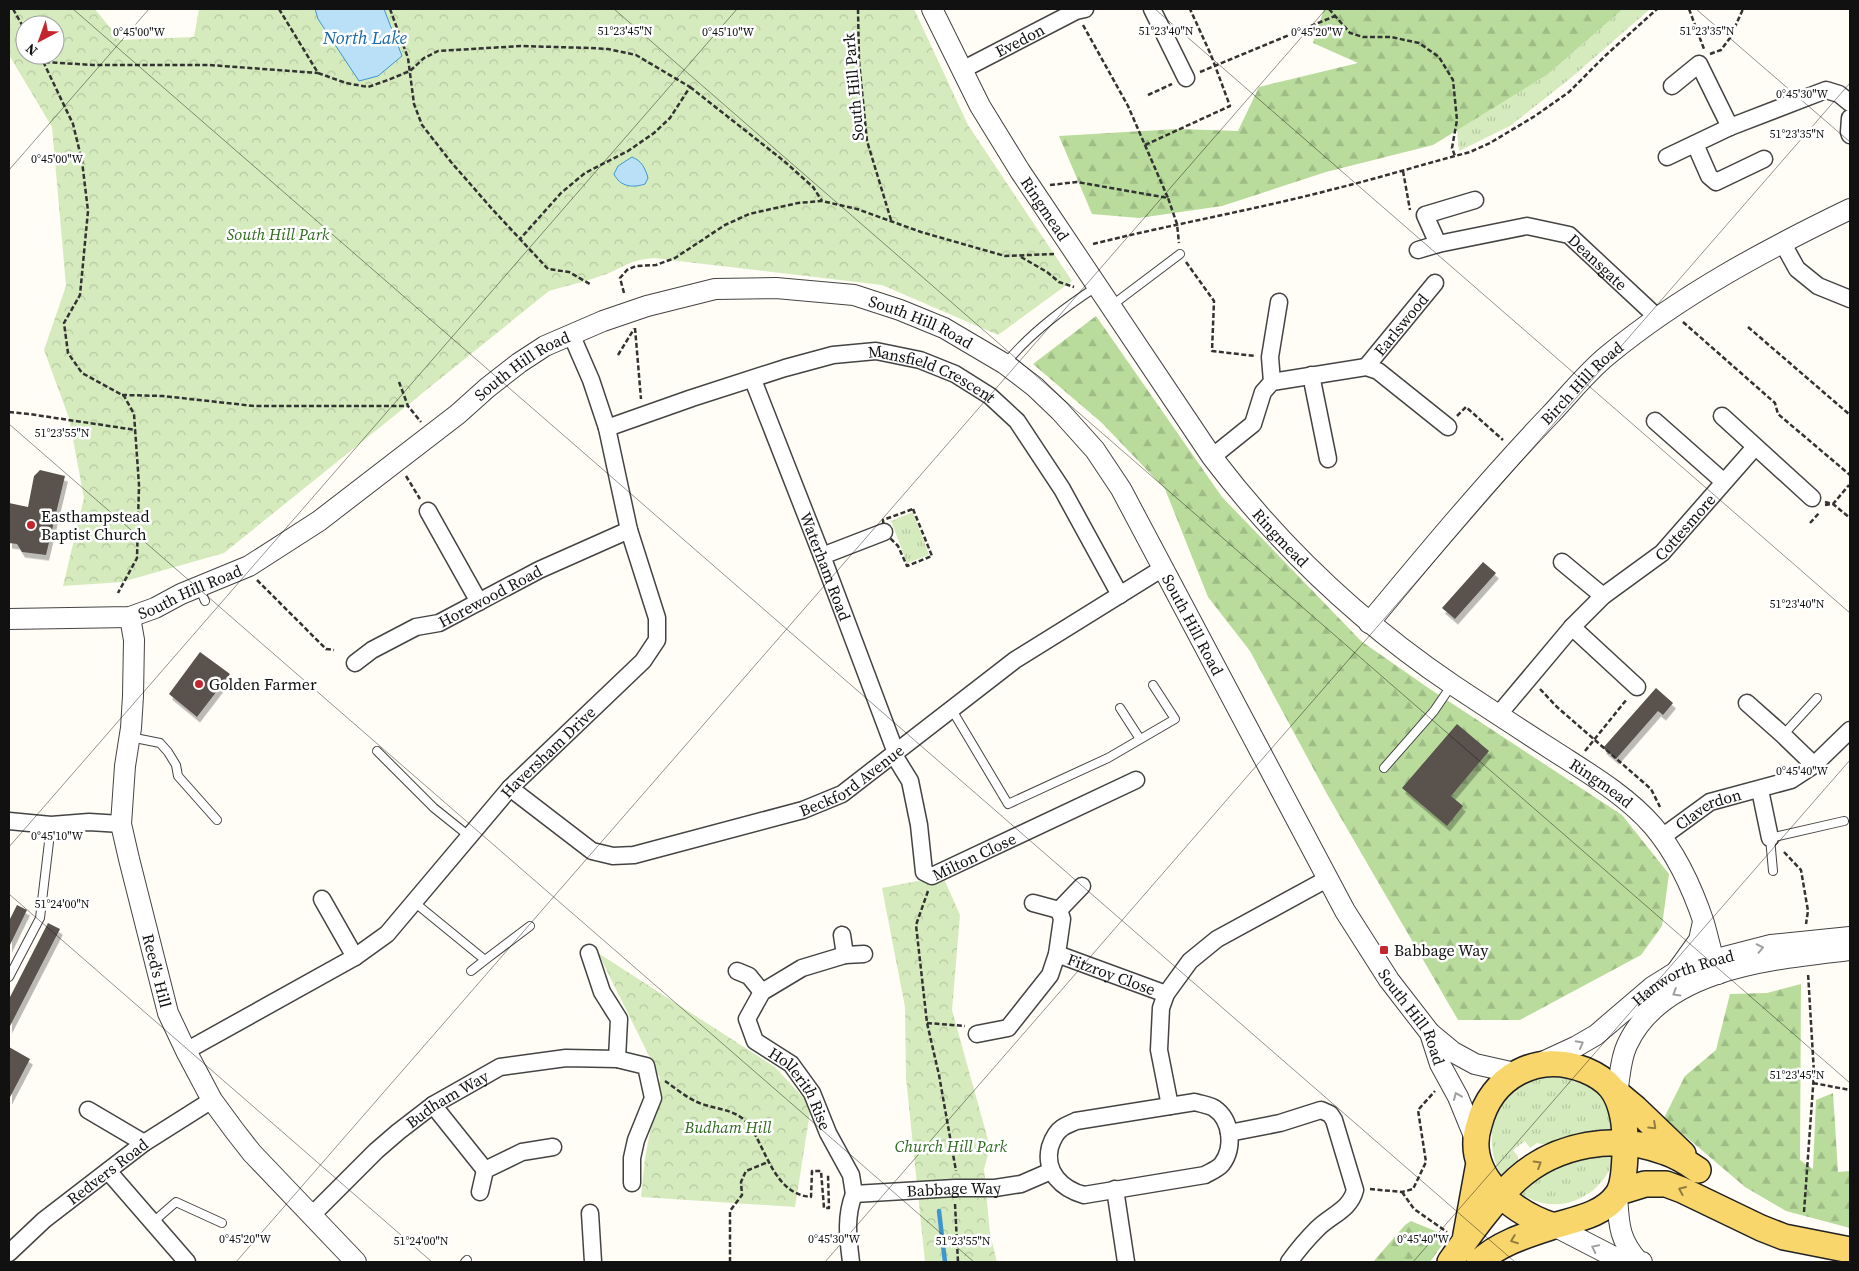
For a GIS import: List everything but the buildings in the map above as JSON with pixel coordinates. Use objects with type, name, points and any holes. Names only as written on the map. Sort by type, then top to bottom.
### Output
[{"type":"main road","points":[[1450,1262],[1477,1152],[1481,1118],[1487,1102],[1498,1089],[1526,1069],[1564,1064],[1581,1068],[1596,1076],[1635,1108],[1698,1170],[1742,1218]]},
{"type":"main road","points":[[1479,1262],[1499,1247],[1596,1212],[1609,1203],[1618,1193],[1624,1170],[1625,1142],[1624,1123],[1616,1093]]},
{"type":"main road","points":[[1457,1237],[1526,1172],[1556,1155],[1593,1144],[1625,1142],[1641,1145],[1666,1152],[1698,1170]]},
{"type":"main road","points":[[1477,1152],[1486,1179],[1502,1196],[1531,1216],[1554,1226]]},
{"type":"main road","points":[[1618,1193],[1644,1184],[1666,1184],[1784,1237],[1850,1250]]},
{"type":"street","name":"Ringmead","points":[[932,9],[980,106],[1020,171],[1212,457],[1232,483],[1272,529],[1369,623],[1452,684],[1585,771],[1622,798],[1652,825],[1662,837],[1687,882],[1703,922],[1716,967]]},
{"type":"street","points":[[1152,9],[1186,78]]},
{"type":"street","name":"Evedon","points":[[962,70],[1079,10]]},
{"type":"street","points":[[1672,86],[1703,60],[1730,127]]},
{"type":"street","points":[[1667,158],[1730,127],[1826,90],[1839,94],[1850,103]]},
{"type":"street","points":[[1850,118],[1850,136]]},
{"type":"street","points":[[1695,144],[1710,176],[1716,182],[1764,159]]},
{"type":"street","points":[[1438,244],[1425,215],[1474,200]]},
{"type":"street","name":"Birch Hill Road","points":[[1369,623],[1515,451],[1607,356],[1663,314],[1714,281],[1782,242],[1850,209]]},
{"type":"street","name":"Deansgate","points":[[1418,250],[1438,244],[1527,226],[1570,235],[1663,314]]},
{"type":"street","points":[[1782,242],[1797,269],[1804,275],[1818,286],[1850,299]]},
{"type":"street","name":"Earlswood","points":[[1366,367],[1435,283]]},
{"type":"street","name":"South Hill Road","points":[[9,619],[130,617],[155,608],[181,594],[202,594],[319,521],[458,414],[519,363],[545,346],[603,321],[647,306],[715,290],[776,288],[854,295],[900,310],[944,328],[1005,364],[1035,387],[1060,411],[1095,450],[1121,489],[1345,911],[1389,980],[1430,1033],[1440,1064],[1458,1097],[1477,1152]]},
{"type":"street","points":[[1212,457],[1253,424],[1263,392],[1272,382],[1270,357],[1279,302]]},
{"type":"street","name":"Haversham Drive","points":[[186,1051],[355,957],[387,934],[510,788],[643,662],[657,640],[656,618],[629,530],[607,428],[591,380],[571,334]]},
{"type":"street","name":"Mansfield Crescent","points":[[607,428],[692,398],[753,380],[785,368],[833,355],[876,351],[920,360],[955,374],[990,396],[1017,422],[1062,489],[1120,595]]},
{"type":"street","name":"Earlswood","points":[[1272,382],[1366,367],[1378,371],[1448,427]]},
{"type":"street","points":[[1311,376],[1328,459]]},
{"type":"street","name":"Waterham Road","points":[[753,380],[822,556],[895,754]]},
{"type":"street","points":[[1722,416],[1812,498]]},
{"type":"street","points":[[1655,421],[1724,482]]},
{"type":"street","name":"Cottesmore","points":[[1498,714],[1572,627],[1603,596],[1662,553],[1755,447]]},
{"type":"street","points":[[428,510],[478,602]]},
{"type":"street","name":"Horewood Road","points":[[355,663],[372,650],[416,627],[439,623],[539,570],[629,530]]},
{"type":"street","points":[[822,556],[884,532]]},
{"type":"street","points":[[1562,562],[1603,596]]},
{"type":"street","name":"Beckford Avenue","points":[[510,788],[592,851],[613,856],[634,855],[803,810],[842,794],[1015,660],[1163,568]]},
{"type":"street","name":"Reed's Hill","points":[[130,617],[134,640],[130,738],[125,766],[121,824],[168,1013],[212,1100],[252,1153],[356,1262]]},
{"type":"street","points":[[1572,627],[1637,687]]},
{"type":"street","points":[[1747,703],[1783,734],[1814,765]]},
{"type":"street","name":"Claverdon","points":[[1662,837],[1710,802],[1760,790],[1791,780],[1814,765],[1850,730]]},
{"type":"street","name":"Milton Close","points":[[895,754],[910,781],[919,825],[924,872],[932,876],[1136,780]]},
{"type":"street","name":"Claverdon","points":[[1760,790],[1770,838]]},
{"type":"street","points":[[9,820],[51,825],[90,822],[121,824]]},
{"type":"street","points":[[1170,1106],[1159,1050],[1161,1008],[1166,994],[1190,960],[1217,939],[1327,879]]},
{"type":"street","points":[[1033,903],[1059,910],[1082,886]]},
{"type":"street","points":[[322,899],[355,957]]},
{"type":"street","name":"Fitzroy Close","points":[[973,1030],[1008,1028],[1050,975],[1057,954],[1062,919],[1059,910]]},
{"type":"street","points":[[1676,972],[1699,940],[1703,922]]},
{"type":"street","points":[[842,935],[845,955]]},
{"type":"street","name":"Hanworth Road","points":[[1616,1093],[1626,1047],[1636,1030],[1658,1005],[1677,992],[1704,978],[1716,967],[1771,945],[1850,937]]},
{"type":"street","name":"Hanworth Road","points":[[1526,1069],[1577,1046],[1596,1035],[1652,987],[1676,972],[1716,967],[1737,968],[1807,955],[1850,950]]},
{"type":"street","points":[[589,953],[602,992],[619,1018],[617,1059]]},
{"type":"street","name":"Hollerith Rise","points":[[854,1194],[851,1175],[828,1133],[812,1093],[790,1064],[755,1040],[747,1019],[762,992],[802,968],[845,955],[864,954]]},
{"type":"street","name":"Fitzroy Close","points":[[1057,954],[1166,994]]},
{"type":"street","points":[[737,971],[749,976],[762,992]]},
{"type":"street","points":[[1430,1033],[1453,1052],[1475,1064],[1526,1069]]},
{"type":"street","name":"Budham Way","points":[[312,1215],[376,1150],[433,1105],[500,1067],[566,1058],[617,1059],[646,1066]]},
{"type":"street","points":[[632,1183],[632,1158],[636,1140],[653,1098],[646,1066]]},
{"type":"street","name":"Redvers Road","points":[[9,1253],[44,1220],[144,1143],[212,1100]]},
{"type":"street","points":[[1195,1102],[1213,1107],[1225,1118],[1229,1133],[1230,1149],[1221,1166],[1205,1175],[1084,1195],[1071,1192],[1051,1171],[1048,1156],[1052,1141],[1061,1128],[1076,1121],[1170,1106],[1195,1102]]},
{"type":"street","points":[[433,1105],[485,1170]]},
{"type":"street","points":[[88,1110],[144,1143]]},
{"type":"street","points":[[1229,1133],[1280,1123],[1320,1110],[1330,1114],[1334,1120],[1355,1190],[1348,1206],[1318,1228],[1289,1262]]},
{"type":"street","points":[[485,1170],[522,1152],[553,1147]]},
{"type":"street","points":[[480,1192],[485,1170]]},
{"type":"street","points":[[108,1171],[187,1262]]},
{"type":"street","name":"Babbage Way","points":[[854,1194],[955,1188],[995,1188],[1022,1184],[1051,1171]]},
{"type":"street","points":[[1115,1189],[1126,1262]]},
{"type":"street","points":[[1618,1193],[1619,1224],[1622,1237],[1630,1252],[1640,1261]]},
{"type":"street","points":[[852,1262],[847,1230],[849,1207],[854,1194]]},
{"type":"street","points":[[590,1213],[593,1262]]},
{"type":"street","points":[[1554,1226],[1620,1260],[1640,1261]]},
{"type":"lane","points":[[1111,306],[1180,254]]},
{"type":"lane","points":[[1005,364],[1018,348],[1095,282]]},
{"type":"lane","points":[[1384,768],[1434,711],[1452,684]]},
{"type":"lane","points":[[952,710],[1008,804],[1108,758],[1175,719],[1153,685]]},
{"type":"lane","points":[[1783,734],[1817,698]]},
{"type":"lane","points":[[1120,708],[1140,739]]},
{"type":"lane","points":[[130,738],[160,743],[176,765],[178,776],[217,820]]},
{"type":"lane","points":[[377,751],[434,808],[469,836]]},
{"type":"lane","points":[[1773,871],[1770,838],[1844,821]]},
{"type":"lane","points":[[9,977],[40,918],[51,825]]},
{"type":"lane","points":[[414,902],[485,960]]},
{"type":"lane","points":[[471,971],[530,926]]},
{"type":"lane","points":[[153,1222],[176,1202],[222,1223]]},
{"type":"path","points":[[279,9],[318,73]]},
{"type":"path","points":[[390,9],[408,58],[414,104],[422,125],[451,162],[548,269],[569,272],[590,284]]},
{"type":"path","name":"South Hill Park","points":[[858,9],[859,61],[868,140],[891,220]]},
{"type":"path","points":[[1145,145],[1230,106],[1215,65],[1190,9]]},
{"type":"path","points":[[1329,9],[1350,33],[1362,37],[1391,37],[1419,43],[1439,57],[1453,80],[1457,120],[1452,148],[1455,156]]},
{"type":"path","points":[[1093,244],[1176,224],[1248,210],[1470,152],[1490,143],[1569,92],[1657,9]]},
{"type":"path","points":[[1689,9],[1703,60],[1721,50],[1730,38],[1743,9]]},
{"type":"path","points":[[1079,10],[1128,106],[1168,198],[1176,224],[1180,254],[1214,301],[1212,351],[1270,357]]},
{"type":"path","points":[[1148,95],[1215,65],[1335,16]]},
{"type":"path","points":[[65,63],[209,65],[318,73],[368,87],[410,71],[424,58],[438,51],[521,46],[608,49],[636,56],[690,87],[784,161],[813,187],[822,201]]},
{"type":"path","points":[[46,65],[73,124],[82,161],[88,211],[80,295],[64,323],[68,353],[82,373],[124,396],[134,414],[139,485],[136,558],[118,593]]},
{"type":"path","points":[[520,239],[561,194],[585,173],[628,151],[654,133],[670,118],[690,87]]},
{"type":"path","points":[[1403,170],[1410,210],[1425,215]]},
{"type":"path","points":[[1050,185],[1077,182],[1168,198]]},
{"type":"path","points":[[624,293],[620,278],[627,270],[636,266],[656,265],[675,258],[725,225],[749,214],[789,204],[822,201],[856,209],[921,232],[1005,256],[1058,254]]},
{"type":"path","points":[[1020,256],[1047,272],[1059,282],[1074,287],[1095,282]]},
{"type":"path","points":[[1663,314],[1775,403],[1778,414],[1850,475]]},
{"type":"path","points":[[1748,327],[1850,415]]},
{"type":"path","points":[[618,355],[635,328],[642,416]]},
{"type":"path","points":[[124,396],[122,395],[163,396],[254,406],[408,406],[399,382]]},
{"type":"path","points":[[1448,427],[1466,407],[1515,451]]},
{"type":"path","points":[[9,412],[136,430]]},
{"type":"path","points":[[397,461],[428,510]]},
{"type":"path","points":[[1810,523],[1825,505],[1833,504],[1850,484]]},
{"type":"path","points":[[1812,498],[1833,504],[1850,518]]},
{"type":"path","points":[[913,509],[932,556],[906,566],[898,546],[884,532],[883,520],[913,509]]},
{"type":"path","points":[[257,579],[326,650],[334,650]]},
{"type":"path","points":[[1529,677],[1557,707],[1651,790],[1660,807]]},
{"type":"path","points":[[1584,752],[1637,687]]},
{"type":"path","points":[[1770,838],[1801,870],[1808,911],[1805,930]]},
{"type":"path","points":[[932,876],[916,925],[927,1024],[939,1075],[956,1171]]},
{"type":"path","points":[[1804,1212],[1813,1083],[1808,971]]},
{"type":"path","points":[[927,1024],[973,1030]]},
{"type":"path","points":[[646,1066],[660,1078],[697,1102],[733,1112],[748,1123],[768,1162],[791,1192],[801,1197],[810,1197],[812,1171],[821,1171],[824,1208],[829,1208],[828,1175]]},
{"type":"path","points":[[1813,1083],[1850,1090]]},
{"type":"path","points":[[1355,1190],[1368,1189],[1402,1192],[1413,1190],[1426,1162],[1418,1110],[1440,1086]]},
{"type":"path","points":[[730,1262],[730,1211],[742,1194],[741,1182],[746,1171],[768,1162]]},
{"type":"path","points":[[1402,1192],[1414,1209],[1457,1237]]},
{"type":"path","points":[[955,1200],[958,1262]]},
{"type":"green space","name":"South Hill Park","points":[[9,9],[95,9],[120,40],[194,37],[199,9],[914,9],[968,125],[1072,281],[998,335],[882,285],[653,258],[625,265],[602,276],[549,291],[224,553],[122,582],[63,586],[84,498],[69,418],[44,350],[66,286],[52,127],[9,55]]},
{"type":"green space","points":[[1324,9],[1623,9],[1547,75],[1433,145],[1326,172],[1222,206],[1139,218],[1092,214],[1059,136],[1177,129],[1238,131],[1259,87],[1358,63],[1313,43]]},
{"type":"green space","points":[[1623,9],[1650,9],[1572,77],[1510,126],[1459,151],[1457,130],[1547,75]]},
{"type":"green space","points":[[1096,316],[1222,497],[1361,641],[1427,687],[1622,815],[1669,874],[1662,926],[1641,955],[1520,1020],[1458,1020],[1327,794],[1250,651],[1208,597],[1165,489],[1102,423],[1033,364]]},
{"type":"green space","points":[[913,512],[929,555],[907,563],[891,521]]},
{"type":"green space","name":"Church Hill Park","points":[[944,879],[960,915],[952,1010],[990,1147],[984,1169],[990,1234],[997,1262],[925,1262],[906,1078],[905,1007],[882,888],[917,881],[931,882]]},
{"type":"green space","name":"Budham Hill","points":[[598,953],[775,1067],[811,1106],[795,1207],[641,1197],[645,1158],[660,1078]]},
{"type":"green space","points":[[1801,984],[1800,1160],[1813,1169],[1816,1100],[1833,1093],[1838,1172],[1850,1171],[1850,1228],[1786,1211],[1745,1187],[1664,1118],[1685,1076],[1716,1050],[1730,994],[1767,993]]},
{"type":"green space","points":[[1559,1077],[1582,1084],[1596,1092],[1610,1110],[1616,1133],[1552,1146],[1537,1143],[1530,1148],[1525,1141],[1513,1150],[1518,1156],[1518,1166],[1504,1179],[1497,1166],[1493,1152],[1492,1139],[1498,1112],[1505,1100],[1515,1090],[1528,1082],[1543,1078]]},
{"type":"green space","points":[[1615,1153],[1606,1176],[1598,1186],[1577,1200],[1552,1204],[1536,1201],[1518,1192],[1529,1181],[1569,1160]]},
{"type":"green space","points":[[1411,1221],[1440,1233],[1442,1245],[1430,1262],[1373,1262],[1405,1225]]},
{"type":"water","name":"North Lake","points":[[315,9],[384,9],[402,56],[378,76],[359,81],[318,19]]},
{"type":"water","points":[[632,157],[641,163],[644,168],[648,178],[645,184],[636,186],[623,184],[614,174],[618,166]]},
{"type":"waterway","points":[[939,1211],[945,1262]]},
{"type":"place","name":"Easthampstead Baptist Church","points":[[31,525]]},
{"type":"place","name":"Golden Farmer","points":[[199,684]]},
{"type":"place","name":"Babbage Way","points":[[1384,950]]}]
